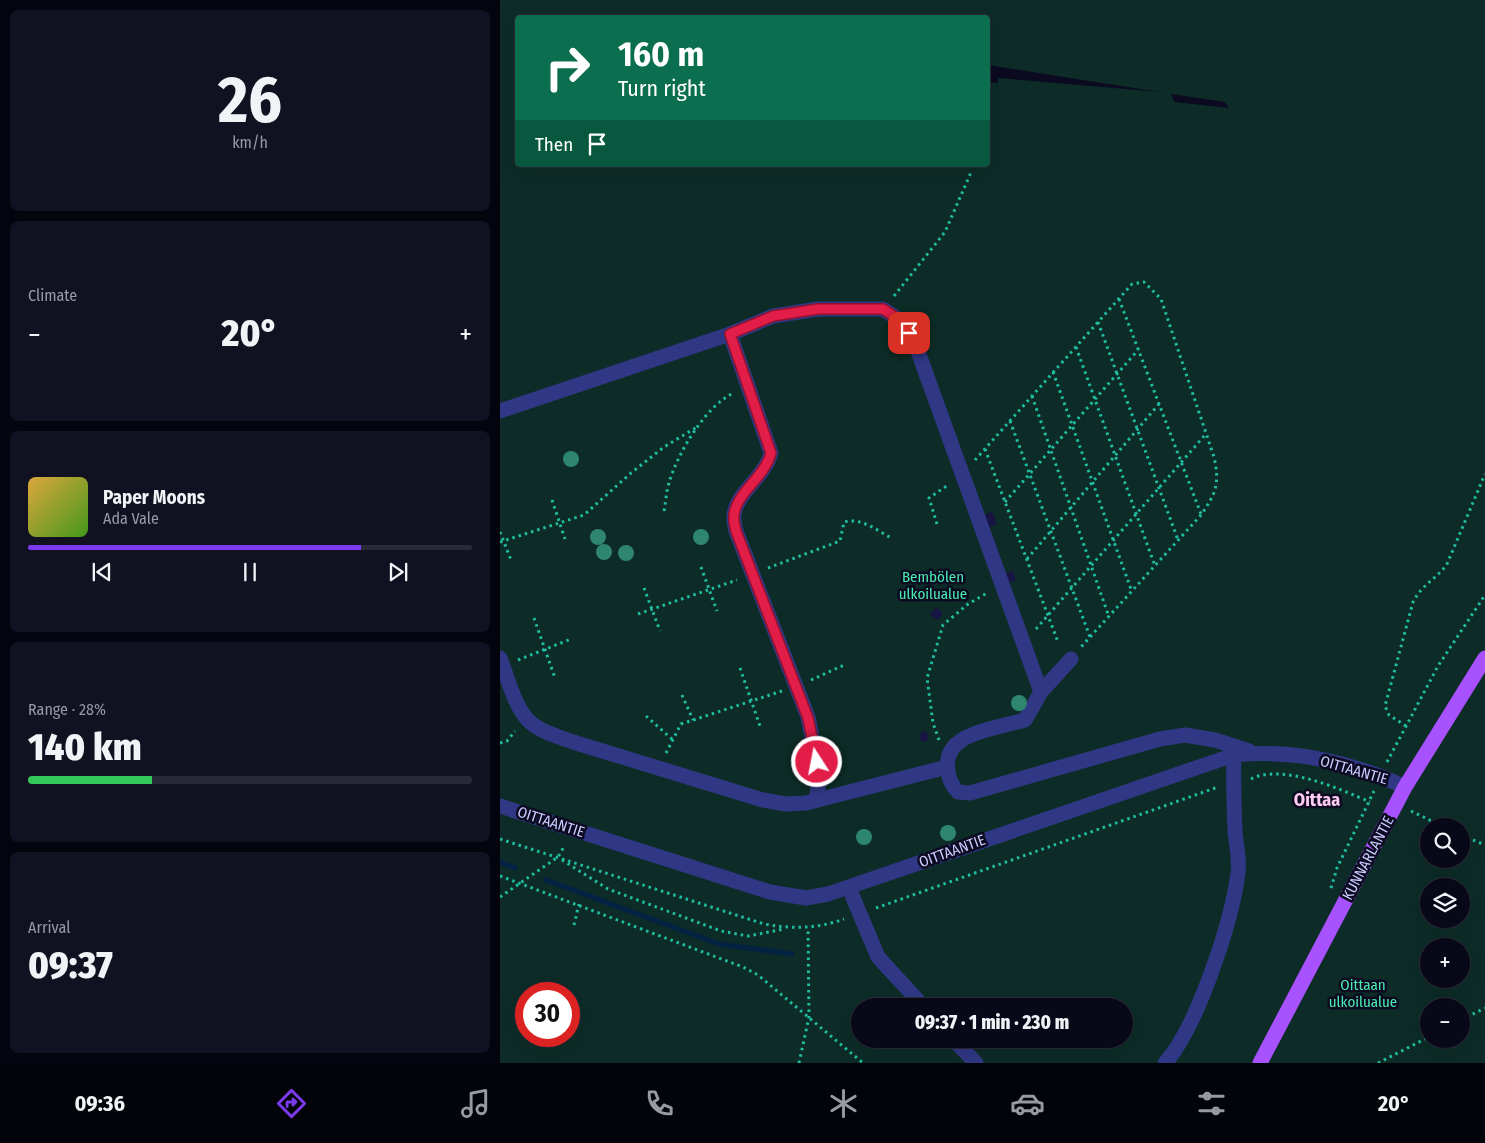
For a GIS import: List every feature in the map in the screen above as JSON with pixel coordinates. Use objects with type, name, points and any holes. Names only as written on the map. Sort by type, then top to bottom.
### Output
[{"type":"main road","name":"KUNNARLANTIE","points":[[1260,1063],[1405,787],[1485,658]]},
{"type":"street","points":[[500,411],[730,334],[773,316],[818,309],[883,309],[901,321],[916,346],[1041,692]]},
{"type":"street","points":[[730,334],[771,453],[768,465],[738,502],[734,515],[736,531],[808,718],[820,777],[816,800]]},
{"type":"street","points":[[1070,659],[1041,692],[1025,720],[972,736],[957,743],[950,755],[947,767],[950,784],[958,792],[970,794],[1136,745],[1177,736],[1185,735],[1215,740],[1255,753]]},
{"type":"street","points":[[502,662],[520,711],[531,723],[573,742],[763,800],[786,804],[816,800],[947,767]]},
{"type":"street","name":"OITTAANTIE","points":[[500,806],[770,892],[806,898],[849,888],[1028,824],[1234,755],[1255,753],[1335,762],[1380,775],[1405,787]]},
{"type":"street","points":[[1165,1063],[1176,1051],[1198,1004],[1225,934],[1239,872],[1233,784],[1234,755]]},
{"type":"street","points":[[849,888],[878,957],[916,998]]},
{"type":"street","points":[[962,1048],[976,1063]]},
{"type":"path","points":[[883,309],[945,232],[972,170]]},
{"type":"path","points":[[937,524],[929,498],[962,475],[1132,284],[1144,282],[1161,299],[1205,435],[1214,457],[1218,480],[1213,496],[1201,515],[1070,659]]},
{"type":"path","points":[[1119,299],[1201,515]]},
{"type":"path","points":[[1098,322],[1178,540]]},
{"type":"path","points":[[1076,347],[1155,566]]},
{"type":"path","points":[[1005,502],[1138,350]]},
{"type":"path","points":[[1053,372],[1132,592]]},
{"type":"path","points":[[664,511],[669,483],[697,426],[715,404],[732,394],[750,388]]},
{"type":"path","points":[[1032,396],[1109,617]]},
{"type":"path","points":[[1027,559],[1092,481],[1138,430],[1158,404]]},
{"type":"path","points":[[1010,421],[1090,637]]},
{"type":"path","points":[[502,541],[584,515],[631,473],[664,447],[697,426]]},
{"type":"path","points":[[1023,643],[1205,435]]},
{"type":"path","points":[[985,449],[1058,642]]},
{"type":"path","points":[[1406,726],[1389,715],[1385,706],[1413,602],[1428,580],[1442,572],[1447,564],[1485,474]]},
{"type":"path","points":[[552,500],[565,540]]},
{"type":"path","points":[[840,541],[844,522],[851,520],[862,522],[891,538]]},
{"type":"path","points":[[500,532],[511,560]]},
{"type":"path","points":[[701,567],[717,611]]},
{"type":"path","points":[[947,767],[933,723],[927,678],[943,624],[968,604],[1001,584]]},
{"type":"path","points":[[644,588],[660,631]]},
{"type":"path","points":[[1380,775],[1438,666],[1485,595]]},
{"type":"path","points":[[534,618],[555,678]]},
{"type":"path","points":[[502,662],[571,639]]},
{"type":"path","points":[[658,768],[681,724],[795,687],[844,665]]},
{"type":"path","points":[[740,668],[761,729]]},
{"type":"path","points":[[682,695],[692,720]]},
{"type":"path","points":[[646,716],[672,740]]},
{"type":"path","points":[[500,838],[764,924],[787,928],[808,928],[833,923],[860,914],[1201,791],[1245,782],[1257,776],[1279,775],[1312,779],[1370,802]]},
{"type":"path","points":[[1396,804],[1425,818]]},
{"type":"path","points":[[500,897],[558,857],[575,830]]},
{"type":"path","points":[[1470,839],[1485,845]]},
{"type":"path","points":[[558,857],[608,889],[721,931],[748,936],[787,928]]},
{"type":"path","points":[[500,876],[743,967],[758,975],[863,1063]]},
{"type":"path","points":[[574,925],[579,904]]},
{"type":"path","points":[[799,1063],[809,1017],[808,928]]},
{"type":"path","points":[[1470,1016],[1485,1008]]},
{"type":"path","points":[[1378,1063],[1420,1042]]},
{"type":"green space","name":"Bembölen ulkoilualue","points":[[500,0],[1485,0],[1485,1063],[500,1063]],"holes":[[[1171,94],[1225,102],[1229,108],[1174,102]]]},
{"type":"building","points":[[992,511],[997,524],[988,528],[983,516]]},
{"type":"building","points":[[1013,571],[1016,580],[1008,583],[1005,574]]},
{"type":"building","points":[[937,607],[943,614],[937,620],[930,614]]},
{"type":"building","points":[[926,731],[929,740],[922,742],[919,734]]},
{"type":"waterway","points":[[500,862],[515,868]]},
{"type":"waterway","points":[[546,880],[719,944],[792,954]]},
{"type":"district","name":"Oittaa","points":[[1317,800]]},
{"type":"route","points":[[817,762],[808,718],[736,531],[734,515],[738,502],[762,474],[768,465],[771,453],[769,441],[730,334],[773,316],[818,309],[883,309],[901,321],[909,333]]},
{"type":"park label","name":"Oittaan ulkoilualue","points":[[1363,994]]}]
